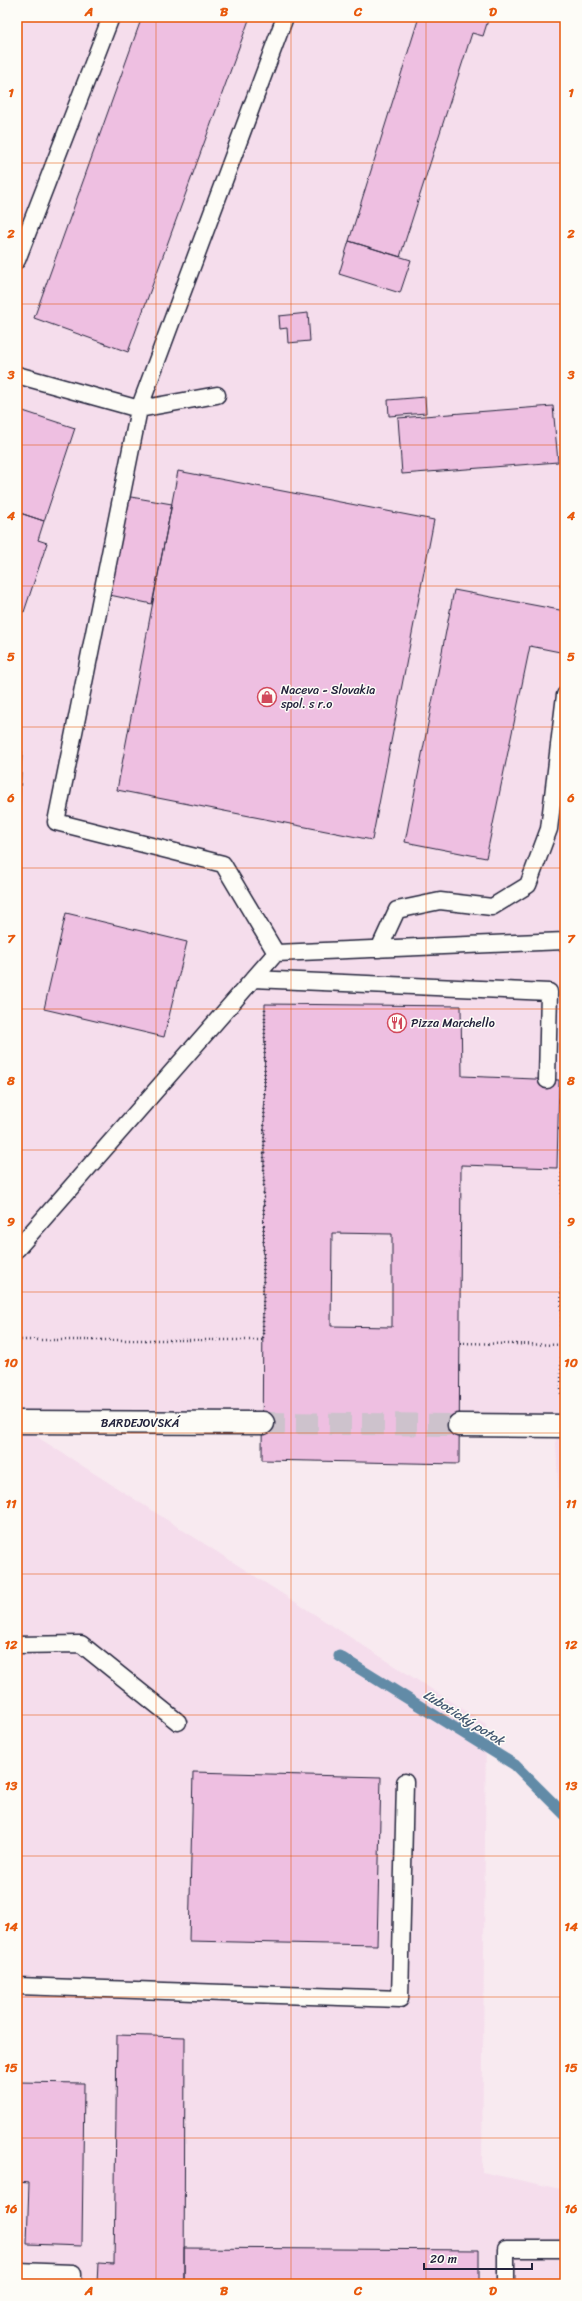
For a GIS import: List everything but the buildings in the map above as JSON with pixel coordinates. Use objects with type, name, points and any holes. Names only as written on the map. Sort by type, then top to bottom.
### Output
[{"type":"street","name":"BARDEJOVSKÁ","points":[[17,1422],[263,1424]]},
{"type":"street","points":[[459,1425],[563,1426]]},
{"type":"lane","points":[[17,260],[111,17]]},
{"type":"lane","points":[[276,953],[223,864],[56,822],[139,409],[285,17]]},
{"type":"lane","points":[[17,375],[139,409],[217,395]]},
{"type":"lane","points":[[379,949],[397,910],[440,901],[492,907],[528,885],[549,829],[565,695]]},
{"type":"lane","points":[[17,1249],[276,953],[565,941]]},
{"type":"lane","points":[[253,979],[549,992],[548,1080]]},
{"type":"lane","points":[[17,1645],[81,1644],[178,1722]]},
{"type":"lane","points":[[17,1986],[400,1999],[405,1782]]},
{"type":"lane","points":[[506,2284],[506,2249],[565,2249]]},
{"type":"lane","points":[[17,2271],[73,2273],[73,2284]]},
{"type":"path","points":[[17,1340],[263,1340],[265,1004],[270,980]]},
{"type":"path","points":[[558,1129],[562,1129],[560,1344],[563,1426]]},
{"type":"path","points":[[460,1343],[565,1345]]},
{"type":"shaded area","points":[[17,17],[565,17],[565,1609],[555,1425],[17,1416]]},
{"type":"shaded area","points":[[17,1424],[486,1724],[482,2172],[565,2190],[565,2284],[17,2284]]},
{"type":"waterway","name":"Ľubotický potok","points":[[339,1656],[515,1765],[565,1815]]},
{"type":"tunnel","points":[[263,1423],[459,1425]]},
{"type":"place","name":"Naceva - Slovakia spol. s r.o","points":[[267,697]]},
{"type":"place","name":"Pizza Marchello","points":[[397,1023]]}]
